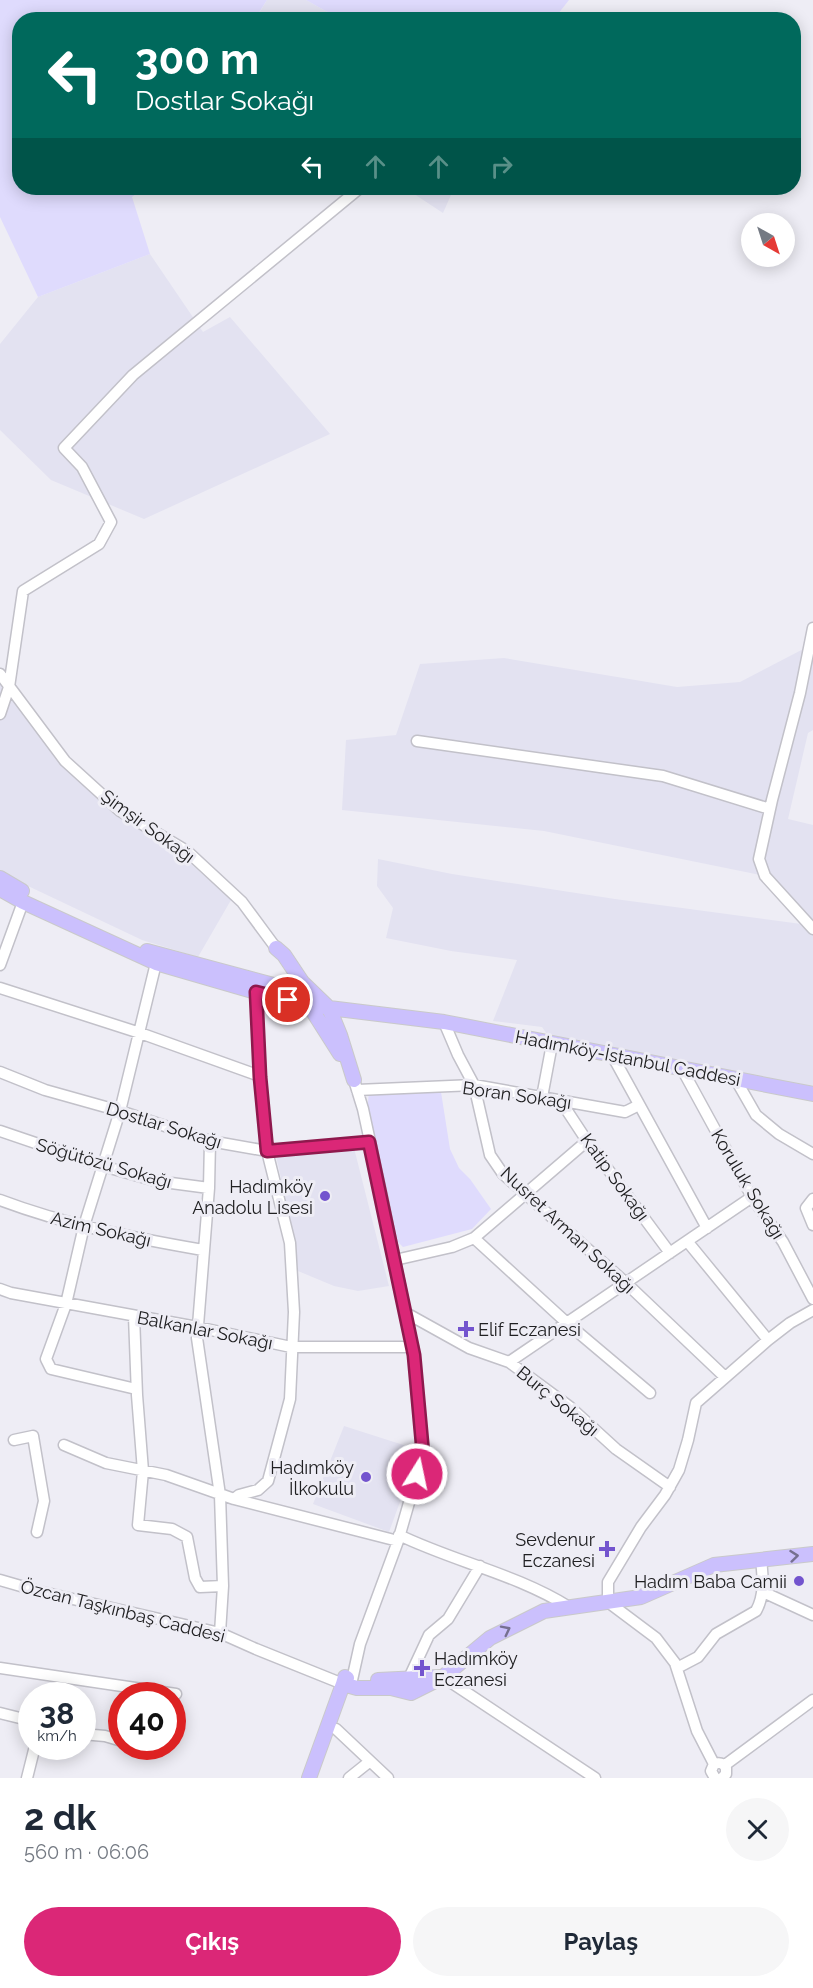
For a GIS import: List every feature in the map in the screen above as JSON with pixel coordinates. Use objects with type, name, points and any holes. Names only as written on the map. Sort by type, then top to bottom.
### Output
[{"type":"main road","name":"Hadımköy-İstanbul Caddesi","points":[[0,878],[21,891],[147,951],[299,993],[329,1008],[444,1022],[813,1094]]},
{"type":"main road","name":"Hadımköy-İstanbul Caddesi","points":[[0,889],[23,902],[156,963],[256,992],[402,1009],[444,1022]]},
{"type":"main road","points":[[276,948],[299,993]]},
{"type":"main road","points":[[276,948],[284,955],[313,1000],[356,1085]]},
{"type":"main road","points":[[329,1008],[356,1085]]},
{"type":"main road","points":[[348,1682],[391,1688],[411,1694],[443,1677],[490,1638],[543,1611],[641,1597],[714,1565],[813,1554]]},
{"type":"main road","points":[[348,1682],[443,1677]]},
{"type":"main road","points":[[318,1778],[336,1729],[348,1682]]},
{"type":"main road","points":[[309,1778],[348,1682]]},
{"type":"street","points":[[0,714],[9,687],[23,591],[99,544],[111,522],[82,467],[64,448],[133,375],[352,195]]},
{"type":"street","points":[[813,628],[800,693],[759,859],[765,876],[813,929]]},
{"type":"street","name":"Şimşir Sokağı","points":[[0,674],[65,761],[120,811],[187,851],[242,902],[276,948]]},
{"type":"street","points":[[417,741],[663,776],[770,809]]},
{"type":"street","points":[[0,965],[23,902]]},
{"type":"street","points":[[136,1389],[51,1369],[46,1359],[66,1304],[84,1227],[120,1111],[156,963]]},
{"type":"street","points":[[0,988],[140,1033],[260,1077]]},
{"type":"street","points":[[234,1499],[239,1495],[258,1491],[268,1481],[290,1399],[294,1312],[290,1243],[267,1151],[260,1077],[256,992]]},
{"type":"street","name":"Nusret Arman Sokağı","points":[[444,1022],[474,1085],[490,1155],[503,1174],[626,1283],[725,1377]]},
{"type":"street","points":[[542,1097],[552,1044]]},
{"type":"street","points":[[612,1056],[706,1228]]},
{"type":"street","name":"Koruluk Sokağı","points":[[682,1069],[752,1197],[783,1242],[813,1299]]},
{"type":"street","name":"Dostlar Sokağı","points":[[0,1072],[45,1090],[120,1111],[210,1141],[267,1151],[369,1142]]},
{"type":"street","points":[[736,1080],[756,1115],[773,1130],[813,1155]]},
{"type":"street","points":[[348,1682],[398,1538],[423,1454],[413,1347],[356,1085]]},
{"type":"street","name":"Boran Sokağı","points":[[356,1085],[474,1085],[626,1112],[639,1105]]},
{"type":"street","name":"Katip Sokağı","points":[[561,1100],[587,1140],[670,1253]]},
{"type":"street","name":"Söğütözü Sokağı","points":[[0,1131],[103,1166],[156,1181],[209,1188]]},
{"type":"street","points":[[395,1260],[452,1247],[474,1238],[587,1140]]},
{"type":"street","points":[[210,1141],[209,1188],[197,1338],[220,1495],[223,1586],[220,1633]]},
{"type":"street","points":[[509,1362],[752,1197]]},
{"type":"street","points":[[813,1199],[806,1208],[813,1225]]},
{"type":"street","name":"Azim Sokağı","points":[[0,1200],[48,1218],[84,1227],[203,1250]]},
{"type":"street","points":[[474,1238],[567,1323],[650,1393]]},
{"type":"street","points":[[687,1241],[768,1340]]},
{"type":"street","name":"Balkanlar Sokağı","points":[[0,1288],[11,1293],[197,1327],[291,1347],[413,1347]]},
{"type":"street","points":[[813,1310],[790,1323],[768,1340],[696,1402],[679,1470],[608,1582],[608,1602],[656,1638],[675,1663],[697,1731],[719,1774],[813,1700]]},
{"type":"street","name":"Burç Sokağı","points":[[406,1313],[469,1348],[509,1362],[570,1407],[616,1449],[670,1487]]},
{"type":"street","points":[[134,1316],[136,1389],[143,1471],[138,1525],[172,1530],[187,1537],[195,1578],[200,1587],[223,1586]]},
{"type":"street","points":[[14,1440],[33,1436],[44,1501],[37,1532]]},
{"type":"street","points":[[64,1445],[106,1463],[166,1475],[234,1499],[398,1538],[480,1566],[548,1594],[569,1607]]},
{"type":"street","points":[[677,1668],[698,1657],[716,1634],[756,1611],[763,1592],[761,1559]]},
{"type":"street","points":[[409,1678],[429,1635],[448,1619],[480,1566]]},
{"type":"street","name":"Özcan Taşkınbaş Caddesi","points":[[0,1580],[220,1633],[348,1682]]},
{"type":"street","points":[[763,1592],[813,1615]]},
{"type":"street","points":[[0,1668],[108,1684]]},
{"type":"street","points":[[443,1677],[595,1778]]},
{"type":"street","points":[[0,1725],[1,1713],[18,1717]]},
{"type":"street","points":[[336,1729],[388,1778]]},
{"type":"street","points":[[27,1778],[32,1760]]},
{"type":"street","points":[[349,1778],[369,1762]]},
{"type":"shaded area","points":[[0,0],[267,0],[259,12],[12,12],[12,195],[134,195],[132,197],[150,254],[38,297],[0,217]]},
{"type":"shaded area","points":[[267,0],[306,0],[327,12],[260,12]]},
{"type":"shaded area","points":[[306,0],[569,0],[560,12],[327,12]]},
{"type":"shaded area","points":[[416,195],[451,195],[443,213]]},
{"type":"shaded area","points":[[150,254],[203,332],[230,317],[330,434],[144,519],[51,480],[0,430],[0,344],[38,297]]},
{"type":"shaded area","points":[[813,644],[813,730],[808,733],[788,819],[813,825],[813,1094],[549,1037],[542,1027],[493,1021],[517,960],[451,951],[386,938],[393,908],[377,886],[378,859],[452,874],[615,899],[809,925],[765,876],[544,831],[342,810],[346,740],[396,735],[420,664],[504,658],[677,687],[740,682]]},
{"type":"shaded area","points":[[0,684],[61,765],[117,815],[180,854],[231,900],[198,957],[142,940],[28,886],[0,870]]},
{"type":"shaded area","points":[[369,1091],[441,1092],[450,1149],[459,1168],[470,1179],[491,1209],[472,1229],[403,1247],[398,1242],[367,1113]]},
{"type":"shaded area","name":"Hadımköy Anadolu Lisesi","points":[[354,1148],[389,1286],[358,1291],[334,1286],[298,1271],[294,1236],[276,1156]]},
{"type":"shaded area","name":"Hadımköy İlkokulu","points":[[344,1426],[419,1450],[389,1532],[313,1504]]},
{"type":"place","name":"Hadımköy Anadolu Lisesi","points":[[325,1196]]},
{"type":"place","name":"Elif Eczanesi","points":[[466,1329]]},
{"type":"place","name":"Hadımköy İlkokulu","points":[[366,1477]]},
{"type":"place","name":"Sevdenur Eczanesi","points":[[607,1549]]},
{"type":"place","name":"Hadım Baba Camii","points":[[799,1581]]},
{"type":"place","name":"Hadımköy Eczanesi","points":[[422,1668]]},
{"type":"route","points":[[288,1000],[256,992],[260,1077],[267,1151],[369,1142],[414,1355],[423,1454],[417,1474]]}]
